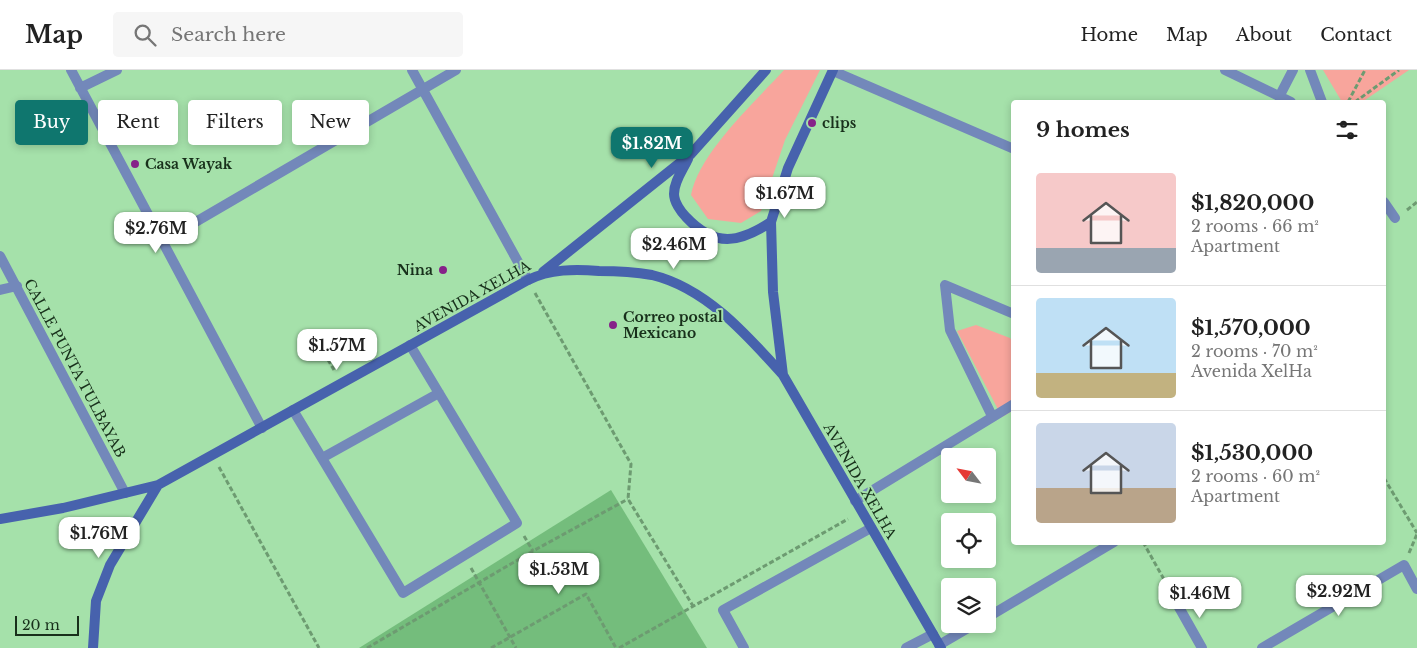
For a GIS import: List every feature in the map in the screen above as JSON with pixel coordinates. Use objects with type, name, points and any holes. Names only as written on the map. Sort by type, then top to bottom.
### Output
[{"type":"street","points":[[71,70],[262,428]]},
{"type":"street","points":[[80,88],[117,70]]},
{"type":"street","points":[[412,70],[528,280]]},
{"type":"street","points":[[163,241],[456,70]]},
{"type":"street","points":[[543,273],[691,154],[766,70]]},
{"type":"street","points":[[1225,70],[1287,100]]},
{"type":"street","points":[[1280,97],[1293,70]]},
{"type":"street","points":[[1310,70],[1321,100]]},
{"type":"street","points":[[783,375],[773,292],[771,222],[788,168],[833,71],[1011,148]]},
{"type":"street","points":[[691,154],[676,182],[674,196],[681,212],[695,227],[714,238],[735,239],[750,236],[771,222]]},
{"type":"street","points":[[1386,205],[1395,218]]},
{"type":"street","name":"CALLE PUNTA TULBAYAB","points":[[0,256],[125,493]]},
{"type":"street","name":"AVENIDA XELHA","points":[[0,519],[63,508],[158,485],[543,273],[579,269],[652,275],[683,286],[720,311],[750,338],[783,375],[940,646]]},
{"type":"street","points":[[992,416],[950,330],[945,285],[1011,313]]},
{"type":"street","points":[[0,290],[17,286]]},
{"type":"street","points":[[293,410],[403,593],[517,523],[410,345]]},
{"type":"street","points":[[322,458],[439,394]]},
{"type":"street","points":[[855,501],[1011,406]]},
{"type":"street","points":[[93,648],[96,601],[110,565],[158,485]]},
{"type":"street","points":[[744,648],[723,610],[871,528]]},
{"type":"street","points":[[996,612],[1109,545]]},
{"type":"street","points":[[1266,647],[1404,565],[1417,589]]},
{"type":"street","points":[[1176,602],[1202,648]]},
{"type":"street","points":[[940,646],[961,633]]},
{"type":"street","points":[[906,648],[933,634]]},
{"type":"path","points":[[1349,100],[1365,70]]},
{"type":"path","points":[[1358,100],[1398,70]]},
{"type":"path","points":[[528,280],[632,464],[628,499],[692,606]]},
{"type":"path","points":[[216,461],[318,648]]},
{"type":"path","points":[[1386,481],[1417,533]]},
{"type":"path","points":[[367,648],[628,499]]},
{"type":"path","points":[[491,648],[586,594],[617,648],[862,511]]},
{"type":"path","points":[[1145,545],[1176,602]]},
{"type":"path","points":[[464,556],[516,648]]},
{"type":"shaded area","points":[[784,70],[820,70],[785,140],[761,211],[741,223],[708,219],[691,195],[696,179],[705,162],[729,129]]},
{"type":"shaded area","points":[[1323,70],[1409,70],[1365,100],[1341,100]]},
{"type":"shaded area","points":[[976,325],[1010,338],[1011,412],[1002,417],[957,331]]},
{"type":"building","points":[[611,490],[707,648],[359,648]]},
{"type":"place","name":"clips","points":[[812,123]]},
{"type":"place","name":"Casa Wayak","points":[[135,164]]},
{"type":"place","name":"Nina","points":[[443,270]]},
{"type":"place","name":"Correo postal Mexicano","points":[[613,325]]}]
